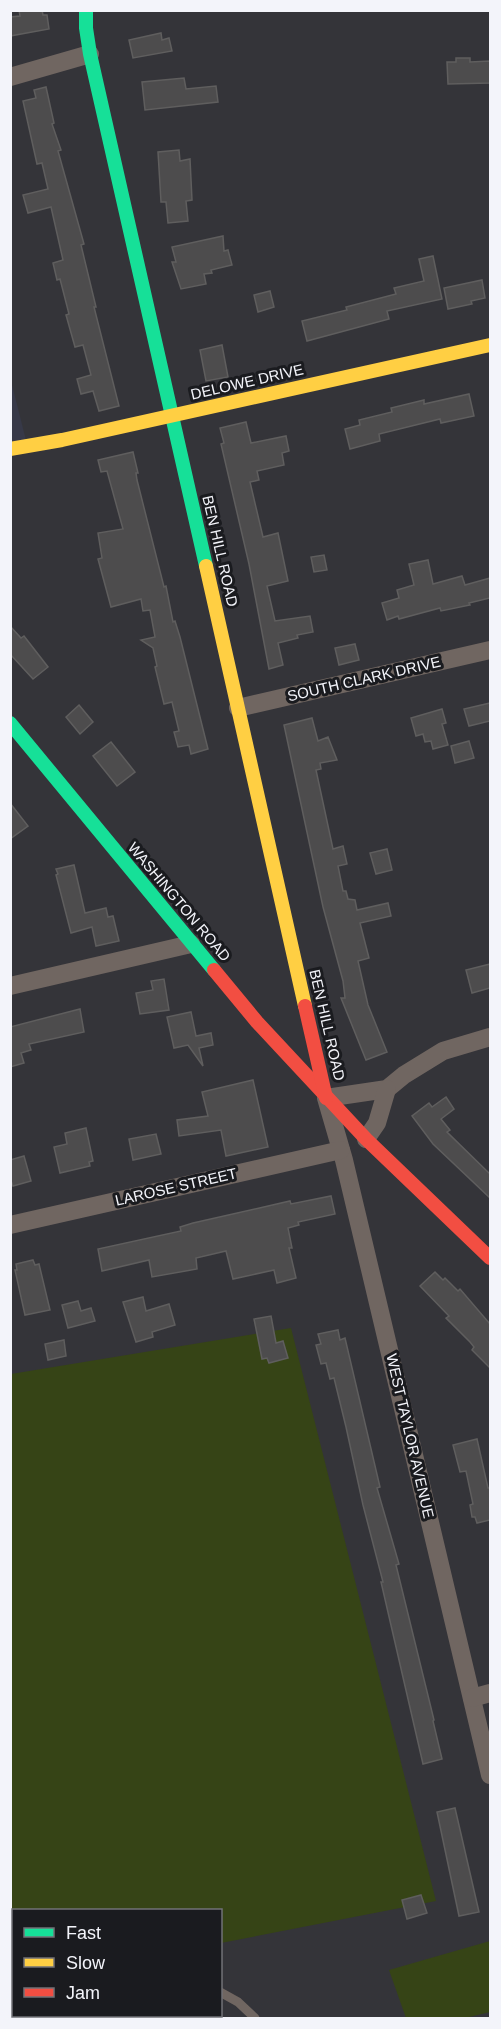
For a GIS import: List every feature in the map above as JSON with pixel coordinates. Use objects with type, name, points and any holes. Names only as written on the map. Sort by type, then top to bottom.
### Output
[{"type":"street","name":"BEN HILL ROAD","points":[[86,10],[90,54],[326,1098]]},
{"type":"street","points":[[10,76],[90,54]]},
{"type":"street","name":"DELOWE DRIVE","points":[[10,449],[62,440],[490,346]]},
{"type":"street","name":"SOUTH CLARK DRIVE","points":[[238,708],[490,650]]},
{"type":"street","name":"WASHINGTON ROAD","points":[[10,723],[257,1022],[366,1139],[490,1258]]},
{"type":"street","points":[[10,986],[191,944]]},
{"type":"street","points":[[326,1098],[387,1089],[404,1075],[443,1051],[490,1037]]},
{"type":"street","points":[[366,1139],[377,1123],[387,1089]]},
{"type":"street","name":"WEST TAYLOR AVENUE","points":[[326,1098],[342,1150],[490,1775]]},
{"type":"street","name":"LAROSE STREET","points":[[10,1225],[342,1150]]},
{"type":"street","points":[[472,1698],[490,1693]]},
{"type":"lane","points":[[222,1993],[238,2002],[255,2019]]},
{"type":"shaded area","points":[[10,377],[27,444],[10,448]]},
{"type":"green space","points":[[291,1328],[436,1901],[222,1943],[222,1909],[12,1909],[12,2017],[155,2018],[11,2018],[11,1374]]},
{"type":"green space","points":[[490,1941],[490,2012],[465,2018],[406,2018],[389,1970]]},
{"type":"building","points":[[19,10],[42,10],[43,15],[47,15],[49,29],[10,36],[10,17],[20,16]]},
{"type":"building","points":[[161,33],[162,40],[169,38],[172,51],[133,58],[129,40]]},
{"type":"building","points":[[456,58],[470,58],[470,62],[490,61],[490,83],[448,84],[447,62],[456,62]]},
{"type":"building","points":[[184,78],[186,89],[216,86],[218,102],[145,110],[142,82]]},
{"type":"building","points":[[46,87],[54,123],[52,124],[61,150],[58,151],[84,244],[81,245],[96,307],[94,307],[119,406],[99,411],[93,391],[81,394],[77,379],[91,375],[83,345],[75,347],[66,315],[69,314],[60,279],[57,280],[53,263],[63,260],[51,207],[28,213],[23,195],[48,189],[42,163],[37,164],[23,101],[36,98],[34,90]]},
{"type":"building","points":[[179,150],[180,161],[190,159],[192,200],[186,201],[188,221],[168,223],[166,202],[161,202],[158,152]]},
{"type":"building","points":[[223,236],[224,251],[228,250],[232,265],[204,274],[206,284],[181,289],[172,262],[176,262],[172,247]]},
{"type":"building","points":[[433,256],[442,299],[387,311],[389,319],[307,341],[302,321],[347,310],[346,307],[396,294],[394,288],[424,281],[419,259]]},
{"type":"building","points":[[482,280],[485,298],[471,301],[472,304],[448,309],[444,288]]},
{"type":"building","points":[[270,291],[274,307],[258,312],[254,295]]},
{"type":"building","points":[[222,345],[228,377],[206,381],[200,350]]},
{"type":"building","points":[[469,394],[474,416],[441,423],[440,419],[379,434],[380,441],[350,449],[345,429],[360,425],[359,420],[392,412],[391,408],[424,400],[424,404]]},
{"type":"building","points":[[246,422],[251,443],[286,436],[289,451],[282,453],[284,465],[257,471],[259,480],[250,482],[263,537],[278,533],[288,581],[267,586],[275,621],[310,616],[313,632],[297,635],[298,638],[278,643],[283,665],[269,669],[249,564],[221,444],[224,443],[220,428]]},
{"type":"building","points":[[133,452],[138,473],[136,473],[137,480],[164,587],[166,586],[173,622],[175,621],[180,637],[208,749],[191,754],[189,745],[178,747],[174,732],[179,731],[172,702],[164,704],[153,648],[141,640],[155,637],[150,610],[143,611],[141,599],[111,607],[98,559],[102,558],[98,533],[123,529],[107,471],[101,472],[98,460]]},
{"type":"building","points":[[324,555],[327,570],[314,572],[311,557]]},
{"type":"building","points":[[428,560],[433,584],[462,576],[465,585],[490,578],[490,598],[469,603],[470,605],[441,611],[440,608],[387,620],[382,603],[399,598],[397,590],[414,585],[409,564]]},
{"type":"building","points":[[10,626],[21,638],[24,636],[48,667],[33,679],[10,654]]},
{"type":"building","points":[[355,644],[359,660],[339,665],[335,648]]},
{"type":"building","points":[[490,703],[490,721],[469,726],[464,709]]},
{"type":"building","points":[[79,705],[93,722],[80,734],[66,717]]},
{"type":"building","points":[[442,709],[446,723],[442,724],[448,745],[433,749],[431,741],[425,742],[423,734],[416,736],[411,718]]},
{"type":"building","points":[[312,718],[318,741],[328,737],[337,760],[320,763],[321,769],[316,770],[333,849],[343,846],[347,864],[338,866],[343,891],[346,891],[348,899],[355,900],[357,910],[388,903],[391,916],[360,923],[369,958],[358,961],[368,1005],[387,1052],[366,1060],[341,998],[345,998],[343,981],[323,907],[284,725]]},
{"type":"building","points":[[469,741],[474,758],[455,763],[451,746]]},
{"type":"building","points":[[111,742],[135,772],[117,786],[93,756]]},
{"type":"building","points":[[10,803],[28,826],[10,839]]},
{"type":"building","points":[[387,849],[392,870],[376,874],[370,853]]},
{"type":"building","points":[[74,865],[85,913],[106,908],[108,917],[113,916],[119,941],[96,946],[92,927],[71,933],[56,869]]},
{"type":"building","points":[[490,964],[490,988],[472,993],[466,970]]},
{"type":"building","points":[[164,979],[169,1010],[140,1014],[136,993],[153,990],[151,981]]},
{"type":"building","points":[[80,1009],[84,1032],[29,1044],[31,1050],[21,1053],[24,1063],[10,1067],[10,1027]]},
{"type":"building","points":[[191,1012],[196,1036],[211,1033],[213,1045],[199,1048],[203,1066],[188,1045],[174,1048],[167,1017]]},
{"type":"building","points":[[253,1080],[268,1147],[226,1156],[221,1130],[179,1136],[177,1120],[208,1116],[202,1092]]},
{"type":"building","points":[[446,1097],[454,1109],[441,1119],[450,1130],[447,1132],[490,1174],[490,1198],[433,1144],[412,1116],[429,1103],[432,1107]]},
{"type":"building","points":[[86,1128],[93,1161],[89,1162],[90,1166],[60,1173],[54,1147],[67,1144],[65,1133]]},
{"type":"building","points":[[156,1134],[161,1154],[133,1160],[129,1139]]},
{"type":"building","points":[[24,1156],[31,1181],[13,1186],[10,1178],[10,1160]]},
{"type":"building","points":[[331,1196],[335,1214],[298,1222],[299,1225],[288,1228],[292,1248],[289,1248],[296,1278],[277,1283],[274,1270],[233,1279],[226,1251],[196,1258],[197,1269],[152,1277],[149,1260],[102,1271],[98,1249],[181,1231],[180,1227],[193,1223],[290,1201],[291,1204]]},
{"type":"building","points":[[33,1260],[35,1265],[39,1264],[50,1310],[25,1315],[15,1270],[17,1270],[16,1264]]},
{"type":"building","points":[[435,1272],[458,1291],[460,1289],[490,1324],[490,1368],[472,1350],[474,1347],[470,1342],[446,1318],[449,1316],[420,1286]]},
{"type":"building","points":[[143,1297],[146,1311],[169,1304],[175,1325],[152,1332],[153,1337],[136,1342],[123,1302]]},
{"type":"building","points":[[78,1301],[81,1311],[91,1308],[95,1321],[68,1328],[62,1305]]},
{"type":"building","points":[[271,1316],[276,1343],[283,1341],[288,1358],[269,1363],[267,1358],[262,1359],[254,1319]]},
{"type":"building","points":[[338,1330],[340,1340],[345,1338],[380,1487],[377,1488],[399,1564],[396,1565],[442,1759],[423,1764],[381,1582],[383,1582],[334,1378],[330,1379],[326,1363],[321,1364],[316,1345],[321,1344],[318,1334]]},
{"type":"building","points":[[64,1340],[66,1356],[48,1360],[45,1344]]},
{"type":"building","points":[[477,1439],[488,1488],[490,1488],[490,1520],[477,1523],[475,1517],[472,1517],[470,1505],[473,1504],[466,1471],[460,1472],[453,1445]]},
{"type":"building","points":[[455,1808],[479,1912],[459,1916],[437,1812]]},
{"type":"building","points":[[421,1895],[427,1913],[407,1919],[402,1900]]},
{"type":"traffic: fast","points":[[86,10],[90,54],[206,566]]},
{"type":"traffic: fast","points":[[10,723],[214,970]]},
{"type":"traffic: slow","points":[[10,449],[62,440],[490,345]]},
{"type":"traffic: slow","points":[[206,566],[305,1006]]},
{"type":"traffic: jam","points":[[214,970],[257,1022],[366,1139],[490,1258]]},
{"type":"traffic: jam","points":[[305,1006],[326,1098]]}]
